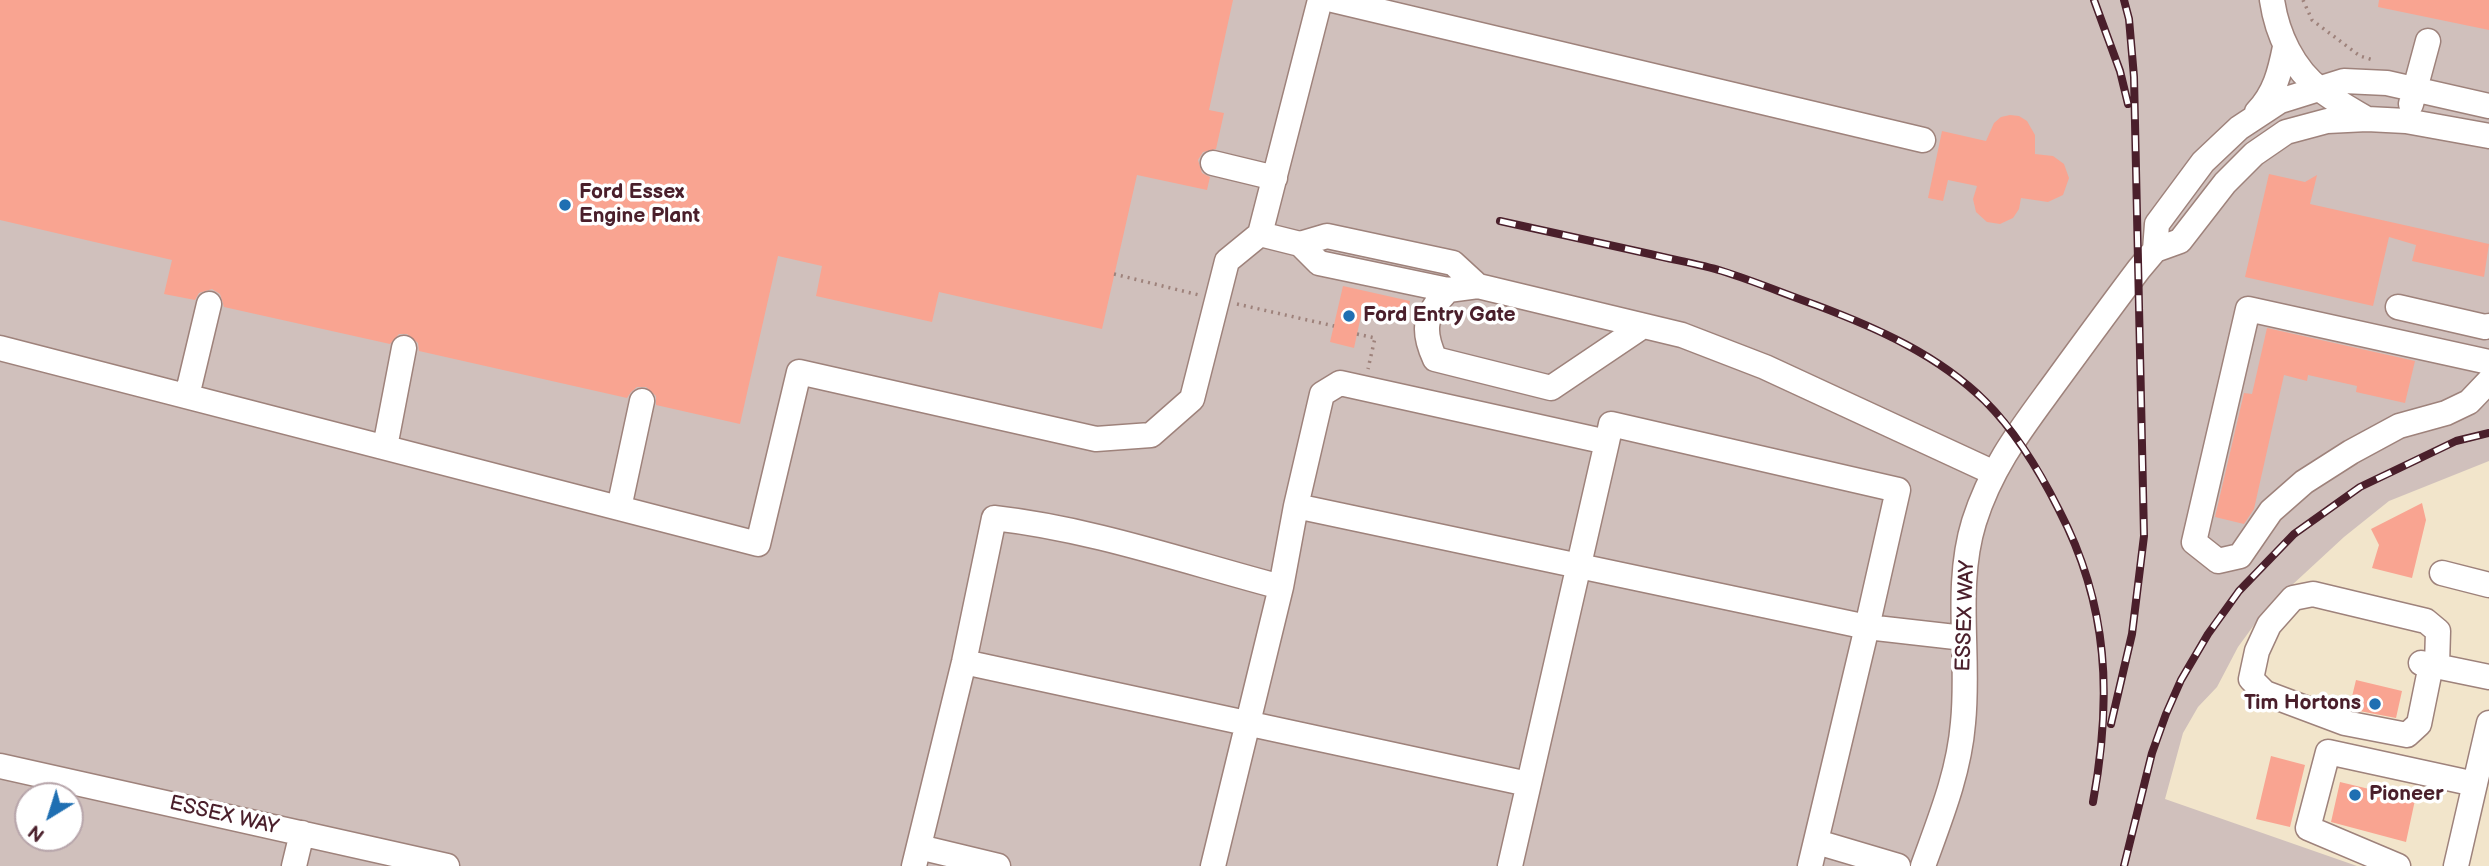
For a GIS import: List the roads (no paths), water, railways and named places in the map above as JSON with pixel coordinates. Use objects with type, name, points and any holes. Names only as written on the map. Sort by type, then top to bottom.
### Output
[{"type":"street","points":[[0,348],[758,544],[799,372],[1096,439],[1151,435],[1192,399],[1227,261],[1260,234],[1320,0]]},
{"type":"street","points":[[1333,0],[1923,140]]},
{"type":"street","points":[[2249,121],[2271,95],[2280,75],[2284,47],[2272,0]]},
{"type":"street","points":[[2406,121],[2428,41]]},
{"type":"street","points":[[2284,47],[2319,89],[2367,120]]},
{"type":"street","name":"ESSEX WAY","points":[[1923,866],[1952,789],[1964,723],[1966,559],[1974,523],[1992,472],[2015,437],[2155,250],[2157,224],[2203,162],[2239,128],[2280,101],[2344,81],[2387,83],[2487,104]]},
{"type":"street","name":"ESSEX WAY","points":[[2155,250],[2180,241],[2225,183],[2254,154],[2286,132],[2327,121],[2367,120],[2406,121],[2489,136]]},
{"type":"street","points":[[1213,163],[1275,178]]},
{"type":"street","points":[[1260,234],[1300,244],[1320,263],[1448,290],[1478,286],[1682,335],[1765,367],[1992,472]]},
{"type":"street","points":[[1300,244],[1326,236],[1453,263],[1478,286]]},
{"type":"street","points":[[1448,290],[1436,302],[1427,321],[1427,342],[1435,359],[1551,388],[1643,326]]},
{"type":"street","points":[[187,396],[209,304]]},
{"type":"street","points":[[2398,307],[2489,326]]},
{"type":"street","points":[[2489,362],[2248,309],[2194,542],[2218,561],[2240,556],[2272,511],[2304,482],[2399,426],[2446,413],[2469,402],[2489,382]]},
{"type":"street","points":[[384,447],[404,348]]},
{"type":"street","points":[[1213,866],[1280,587],[1322,394],[1340,383],[1607,442]]},
{"type":"street","points":[[619,508],[642,401]]},
{"type":"street","points":[[1510,866],[1611,424],[1898,490],[1810,866]]},
{"type":"street","points":[[1296,506],[1867,627],[1964,638]]},
{"type":"street","points":[[998,866],[917,857],[964,662],[994,518],[1050,526],[1161,553],[1280,587]]},
{"type":"street","points":[[2442,573],[2489,585]]},
{"type":"street","points":[[2313,594],[2426,621],[2438,631],[2429,664],[2419,724],[2407,735],[2345,723],[2265,693],[2251,679],[2256,651],[2269,625],[2293,598],[2313,594]]},
{"type":"street","points":[[964,662],[1528,784]]},
{"type":"street","points":[[2429,664],[2489,677]]},
{"type":"street","points":[[2456,866],[2489,723]]},
{"type":"street","points":[[2398,866],[2308,828],[2328,752],[2475,784]]},
{"type":"street","name":"ESSEX WAY","points":[[0,766],[447,866]]},
{"type":"street","points":[[295,866],[302,833]]},
{"type":"street","points":[[1817,842],[1898,866]]},
{"type":"railway","points":[[2094,0],[2120,71],[2128,104]]},
{"type":"railway","points":[[2111,724],[2132,634],[2144,536],[2134,77],[2129,19],[2124,0]]},
{"type":"railway","points":[[1500,221],[1704,266],[1758,283],[1839,314],[1906,344],[1947,370],[1985,401],[2017,439],[2043,480],[2076,546],[2088,582],[2097,617],[2104,689],[2103,726],[2093,802]]},
{"type":"railway","points":[[2124,866],[2152,753],[2166,714],[2181,680],[2208,634],[2239,591],[2294,534],[2360,487],[2456,441],[2489,433]]},
{"type":"place","name":"Ford Essex Engine Plant","points":[[565,205]]},
{"type":"place","name":"Ford Entry Gate","points":[[1349,316]]},
{"type":"place","name":"Tim Hortons","points":[[2375,704]]},
{"type":"place","name":"Pioneer","points":[[2355,795]]}]
